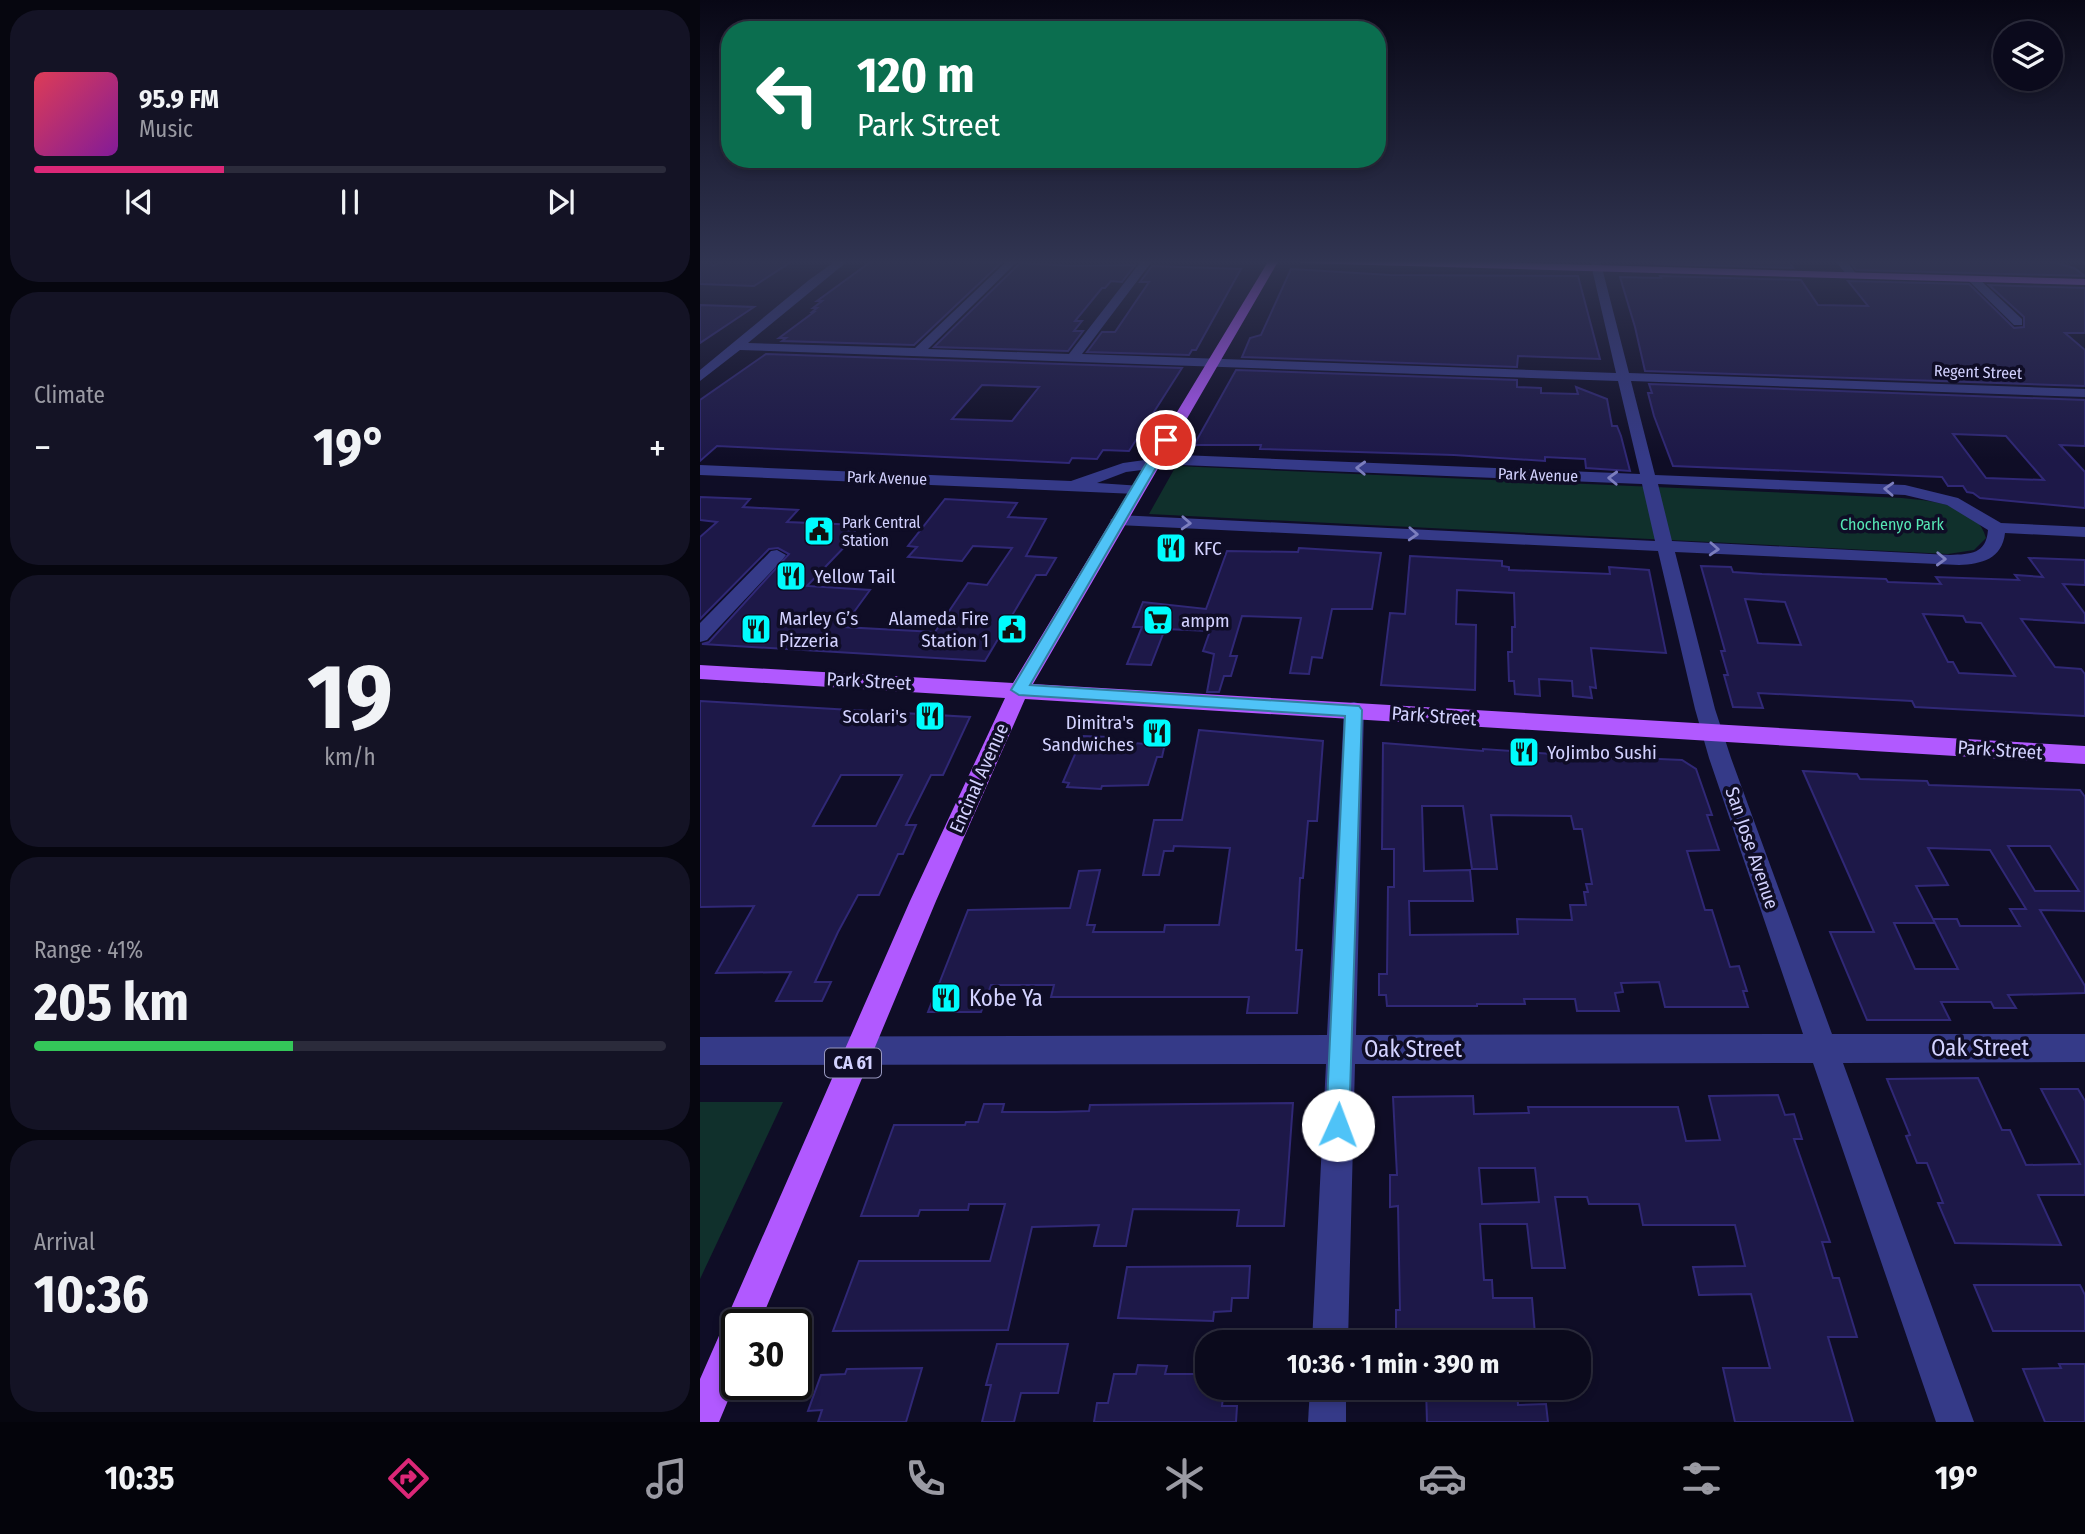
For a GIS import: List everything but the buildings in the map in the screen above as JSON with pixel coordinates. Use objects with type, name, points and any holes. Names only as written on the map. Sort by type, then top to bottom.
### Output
[{"type":"main road","name":"Encinal Avenue","points":[[748,1309],[1019,690],[1234,326]]},
{"type":"main road","name":"Park Street","points":[[700,672],[2085,755]]},
{"type":"main road","points":[[700,1422],[721,1373]]},
{"type":"street","points":[[700,377],[760,326]]},
{"type":"street","points":[[918,352],[945,326]]},
{"type":"street","points":[[1073,357],[1097,326]]},
{"type":"street","name":"San Jose Avenue","points":[[1613,326],[1712,732],[1955,1422]]},
{"type":"street","name":"Regent Street","points":[[737,346],[2085,393]]},
{"type":"street","name":"Park Avenue","points":[[1073,486],[1123,468],[1181,460],[1905,490],[1952,501],[1997,528],[2085,532]]},
{"type":"street","name":"Park Avenue","points":[[700,470],[1136,489]]},
{"type":"street","points":[[1118,520],[1969,559],[1978,558],[1993,549],[1997,528]]},
{"type":"street","points":[[700,635],[777,555]]},
{"type":"street","points":[[1330,1330],[1354,710]]},
{"type":"street","name":"Oak Street","points":[[700,1051],[2085,1048]]},
{"type":"street","points":[[1327,1422],[1328,1400]]},
{"type":"green space","name":"Chochenyo Park","points":[[1176,466],[1902,498],[1939,503],[1963,511],[1981,527],[1986,538],[1974,550],[1948,554],[1149,514]]},
{"type":"green space","points":[[700,1102],[783,1102],[700,1279]]},
{"type":"place","name":"Park Central Station","points":[[819,531]]},
{"type":"place","name":"KFC","points":[[1171,548]]},
{"type":"place","name":"Yellow Tail","points":[[791,576]]},
{"type":"place","name":"ampm","points":[[1158,620]]},
{"type":"place","name":"Marley G’s Pizzeria","points":[[756,629]]},
{"type":"place","name":"Alameda Fire Station 1","points":[[1012,629]]},
{"type":"place","name":"Scolari's","points":[[930,716]]},
{"type":"place","name":"Dimitra's Sandwiches","points":[[1157,733]]},
{"type":"place","name":"YoJimbo Sushi","points":[[1524,752]]},
{"type":"place","name":"Kobe Ya","points":[[946,998]]},
{"type":"route","points":[[1166,440],[1019,690],[1354,710],[1338,1125]]}]
